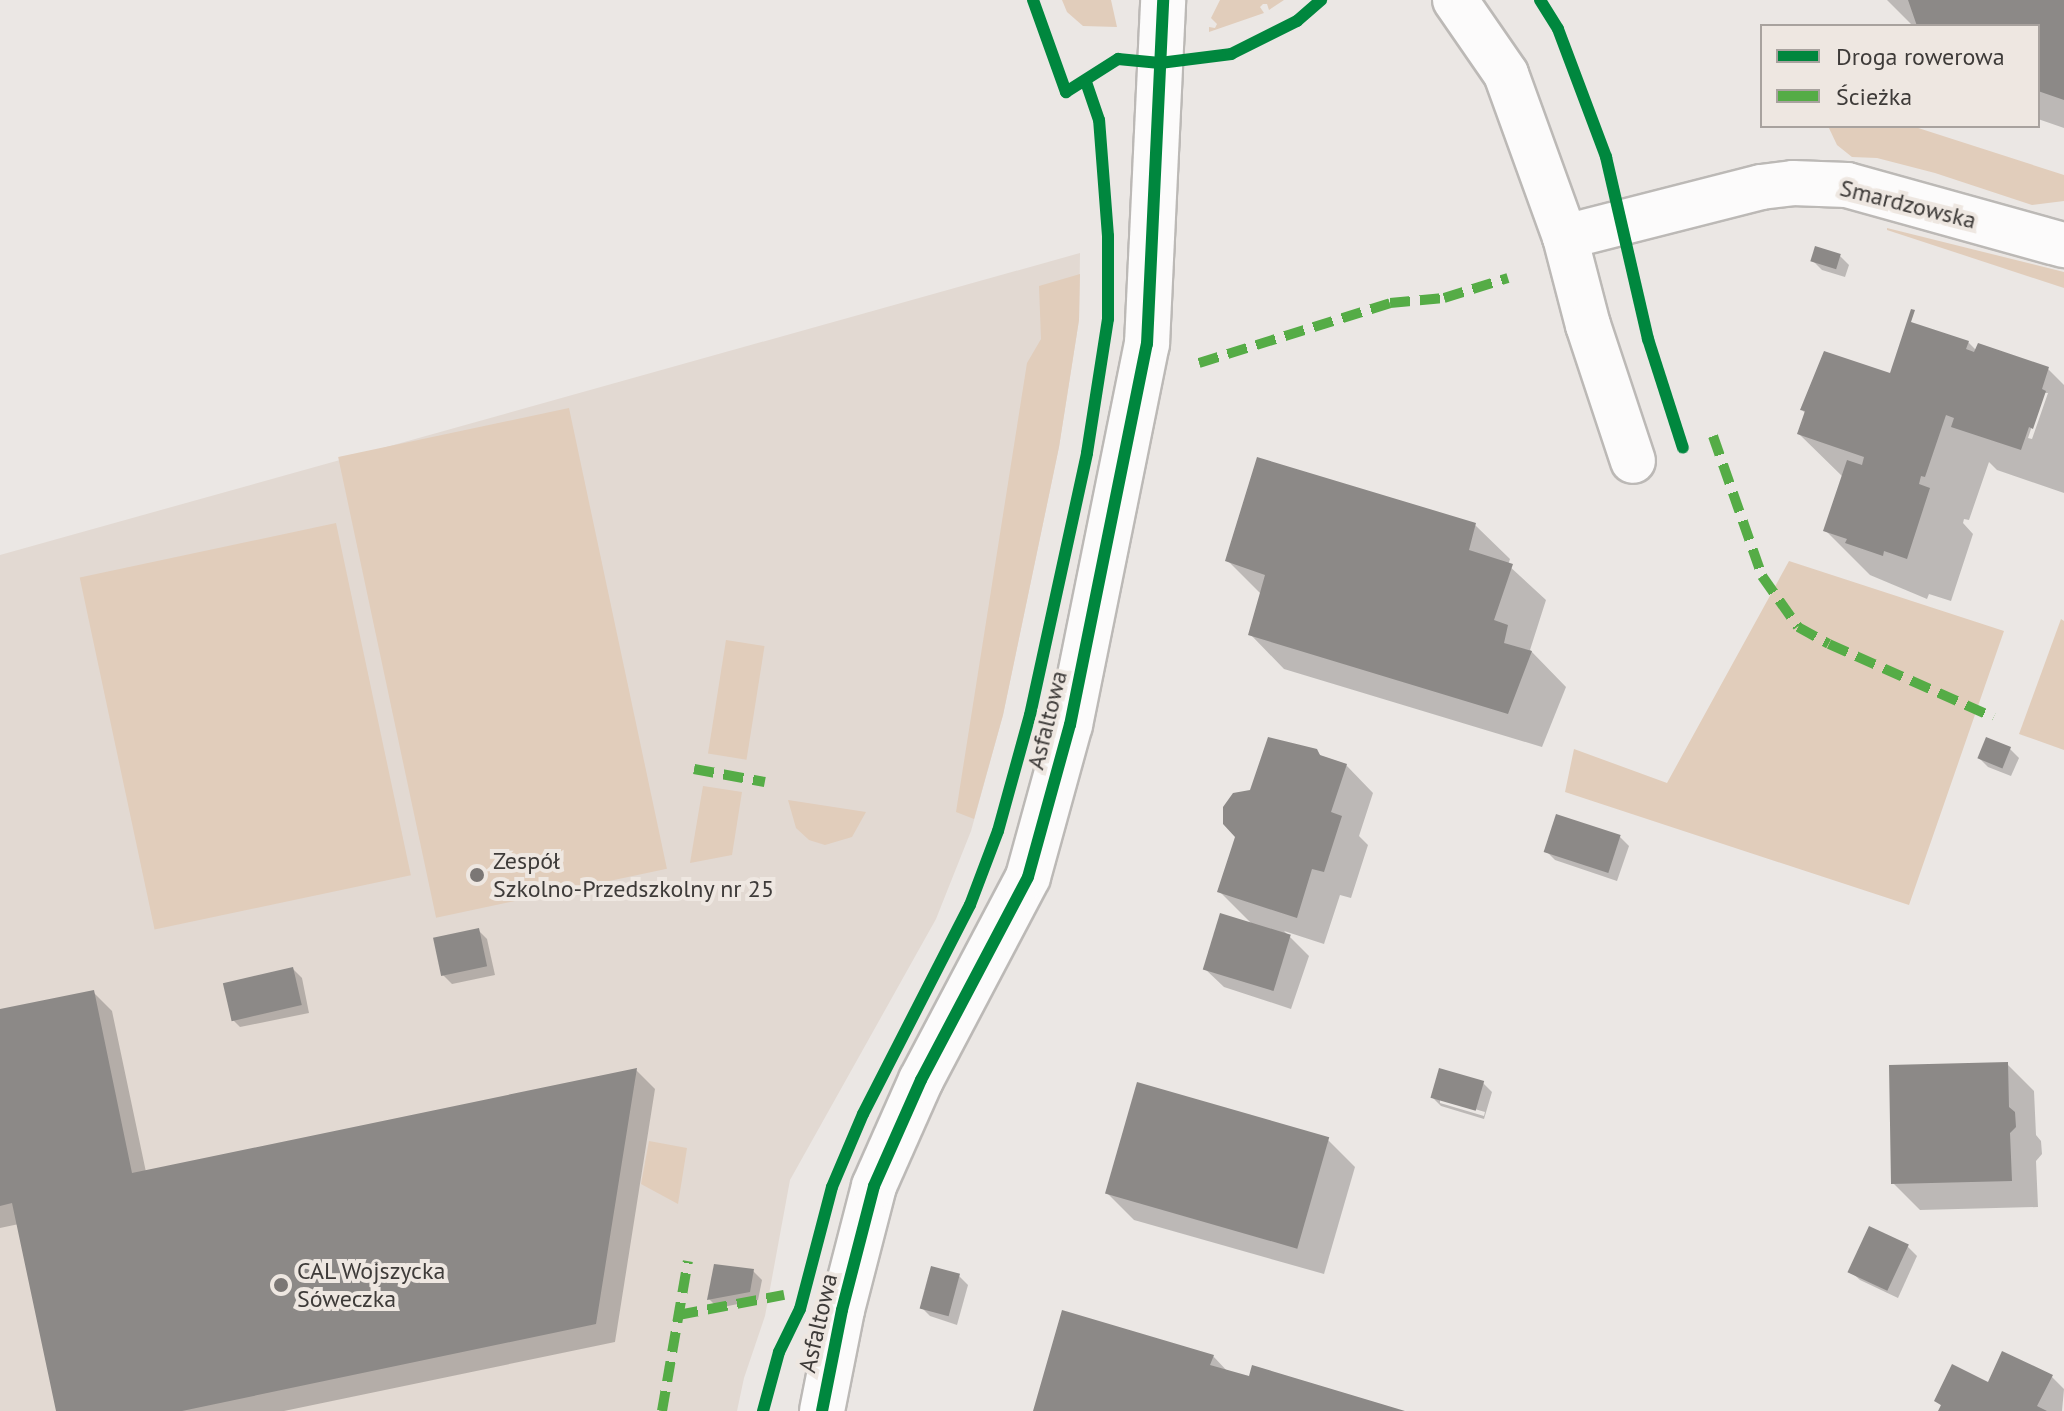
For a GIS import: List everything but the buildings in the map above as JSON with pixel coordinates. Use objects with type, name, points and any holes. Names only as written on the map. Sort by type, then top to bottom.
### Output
[{"type":"street","name":"Asfaltowa","points":[[822,1411],[842,1310],[874,1186],[921,1080],[1028,877],[1070,725],[1147,344],[1163,0]]},
{"type":"street","points":[[1455,0],[1506,74],[1565,237],[1588,325],[1633,461]]},
{"type":"street","name":"Smardzowska","points":[[1565,237],[1761,187],[1793,183],[1847,185],[2064,245]]},
{"type":"shaded area","points":[[1062,0],[1111,0],[1117,27],[1083,26],[1067,12]]},
{"type":"shaded area","points":[[1220,0],[1284,0],[1269,10],[1267,4],[1263,4],[1260,7],[1264,13],[1209,32],[1209,27],[1215,28],[1217,24],[1211,18]]},
{"type":"shaded area","points":[[1829,128],[1918,128],[2064,175],[2064,201],[2032,205],[1935,173],[1877,158],[1852,157],[1837,145]]},
{"type":"shaded area","points":[[1887,230],[2064,272],[2064,288]]},
{"type":"shaded area","name":"Zespół Szkolno-Przedszkolny nr 25","points":[[1080,253],[1079,320],[1059,447],[1003,715],[971,831],[936,919],[790,1180],[765,1316],[744,1378],[737,1411],[0,1411],[0,555]]},
{"type":"shaded area","points":[[1080,274],[1079,320],[1059,447],[1003,715],[974,819],[956,812],[1027,363],[1041,339],[1039,286]]},
{"type":"shaded area","points":[[569,408],[667,869],[436,918],[338,457]]},
{"type":"shaded area","points":[[336,523],[411,875],[155,930],[80,577]]},
{"type":"shaded area","points":[[1789,561],[2004,631],[1909,905],[1565,792],[1574,749],[1667,783]]},
{"type":"shaded area","points":[[2061,619],[2064,621],[2064,750],[2019,734]]},
{"type":"shaded area","points":[[726,640],[765,646],[747,760],[708,754]]},
{"type":"shaded area","points":[[703,786],[742,792],[732,855],[690,863]]},
{"type":"shaded area","points":[[788,800],[866,812],[852,837],[825,845],[809,840],[796,828]]},
{"type":"shaded area","points":[[649,1141],[687,1148],[678,1204],[641,1184]]},
{"type":"marked path","points":[[1199,363],[1390,303],[1444,298],[1508,278]]},
{"type":"marked path","points":[[1713,436],[1762,576],[1798,627],[1829,644],[1993,717]]},
{"type":"marked path","points":[[694,769],[765,782]]},
{"type":"marked path","points":[[662,1411],[688,1261]]},
{"type":"marked path","points":[[678,1315],[784,1295]]},
{"type":"cycle path","points":[[1033,0],[1066,92],[1118,59],[1160,63],[1231,54],[1297,21],[1321,0]]},
{"type":"cycle path","points":[[822,1411],[842,1310],[874,1186],[921,1080],[1028,877],[1070,725],[1147,344],[1163,0]]},
{"type":"cycle path","points":[[1540,0],[1558,29],[1606,157],[1648,339],[1683,448]]},
{"type":"cycle path","points":[[763,1411],[779,1352],[800,1309],[832,1187],[863,1114],[970,905],[998,831],[1030,715],[1087,453],[1108,319],[1108,236],[1099,120],[1086,82]]},
{"type":"place","name":"Zespół Szkolno-Przedszkolny nr 25","points":[[477,875]]},
{"type":"place","name":"CAL Wojszycka Sóweczka","points":[[281,1285]]}]
